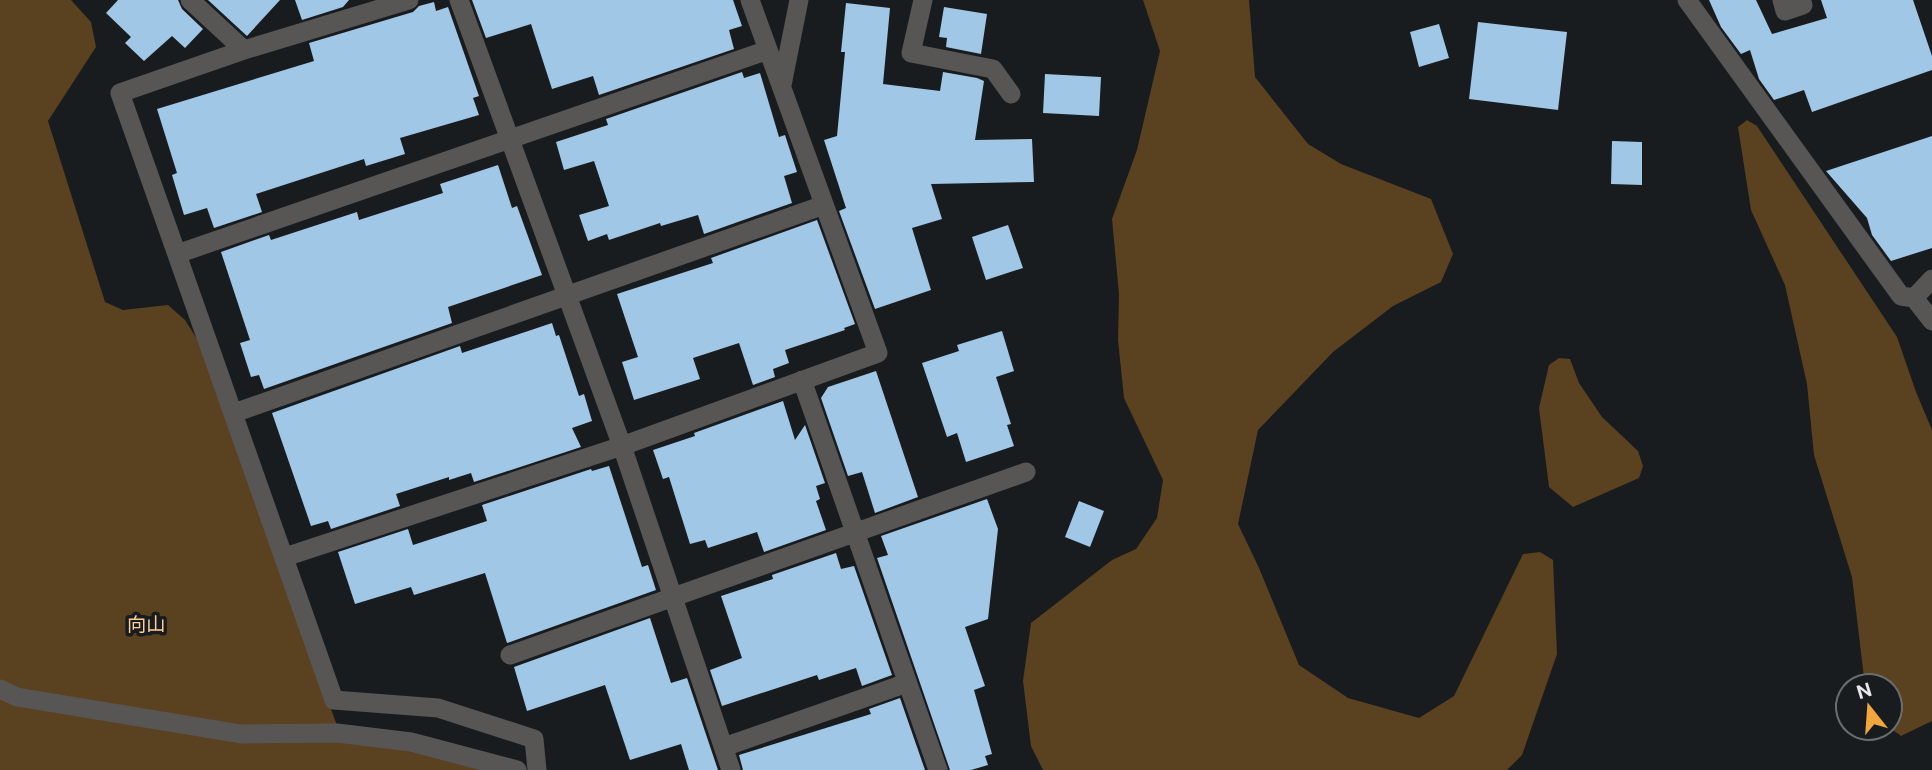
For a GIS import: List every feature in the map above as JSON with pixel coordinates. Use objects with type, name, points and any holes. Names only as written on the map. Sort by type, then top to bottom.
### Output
[{"type":"street","points":[[190,0],[244,50]]},
{"type":"street","points":[[410,0],[244,50],[120,93],[334,700],[438,708],[534,739],[537,770]]},
{"type":"street","points":[[459,0],[622,446],[731,770]]},
{"type":"street","points":[[285,557],[622,446],[878,353],[750,0]]},
{"type":"street","points":[[781,87],[800,0]]},
{"type":"street","points":[[923,0],[911,53],[993,69],[1011,94]]},
{"type":"street","points":[[1687,0],[1901,296],[1914,298],[1932,321]]},
{"type":"street","points":[[1782,0],[1785,11],[1803,5]]},
{"type":"street","points":[[177,254],[768,50]]},
{"type":"street","points":[[234,413],[824,205]]},
{"type":"street","points":[[1914,298],[1932,279]]},
{"type":"street","points":[[802,380],[938,770]]},
{"type":"street","points":[[510,655],[674,599],[1026,471]]},
{"type":"street","points":[[724,747],[908,682]]},
{"type":"street","points":[[0,689],[17,696],[241,734],[337,733],[411,742],[517,770]]},
{"type":"green space","name":"向山","points":[[0,0],[71,0],[91,22],[96,47],[48,121],[105,302],[123,310],[168,305],[185,320],[197,339],[343,742],[411,750],[481,770],[0,770]]},
{"type":"green space","points":[[1143,0],[1249,0],[1255,77],[1308,144],[1341,164],[1431,199],[1453,254],[1441,282],[1393,306],[1333,352],[1258,430],[1238,524],[1299,665],[1348,698],[1419,718],[1454,696],[1523,554],[1540,552],[1553,560],[1557,654],[1522,755],[1507,770],[1043,770],[1031,746],[1023,681],[1031,623],[1112,560],[1136,549],[1157,518],[1163,480],[1124,398],[1118,340],[1119,294],[1112,219],[1137,150],[1160,51]]},
{"type":"green space","points":[[1747,120],[1757,126],[1897,337],[1932,430],[1932,721],[1904,735],[1904,672],[1863,672],[1852,577],[1814,455],[1807,384],[1785,285],[1751,210],[1738,127]]},
{"type":"green space","points":[[1559,358],[1570,359],[1579,383],[1602,417],[1638,451],[1643,466],[1639,478],[1573,507],[1549,487],[1539,408],[1549,365]]},
{"type":"building","points":[[118,0],[178,0],[182,9],[203,29],[185,48],[172,36],[144,61],[125,43],[131,37],[106,13]]},
{"type":"building","points":[[208,0],[280,0],[247,36]]},
{"type":"building","points":[[295,0],[349,0],[343,7],[302,20]]},
{"type":"building","points":[[472,0],[733,0],[742,26],[729,30],[734,49],[599,95],[593,76],[552,89],[531,24],[486,38]]},
{"type":"building","points":[[1709,0],[1756,0],[1772,34],[1827,18],[1821,0],[1913,0],[1932,56],[1932,70],[1812,112],[1804,90],[1774,100],[1759,79],[1750,50],[1741,54],[1721,27]]},
{"type":"building","points":[[434,2],[436,11],[448,7],[479,96],[473,98],[479,115],[400,138],[405,154],[366,166],[364,159],[256,194],[262,212],[214,228],[207,208],[184,215],[172,175],[177,173],[157,109],[314,61],[309,43],[413,12],[419,6]]},
{"type":"building","points":[[846,3],[890,8],[883,84],[940,91],[943,72],[977,78],[984,81],[975,140],[1032,139],[1034,182],[931,184],[942,219],[912,228],[931,290],[875,309],[839,211],[846,208],[824,140],[837,136],[845,52],[841,52]]},
{"type":"building","points":[[944,7],[987,14],[981,54],[946,47],[947,38],[939,37]]},
{"type":"building","points":[[1478,22],[1567,32],[1558,110],[1469,99]]},
{"type":"building","points":[[1439,24],[1449,58],[1419,67],[1410,32]]},
{"type":"building","points":[[742,72],[744,78],[760,73],[779,137],[785,135],[797,172],[784,176],[792,203],[704,234],[698,215],[661,226],[660,223],[609,240],[607,234],[588,241],[579,215],[609,206],[594,161],[564,170],[556,142],[608,125],[606,119]]},
{"type":"building","points":[[1045,74],[1101,77],[1099,116],[1043,113]]},
{"type":"building","points":[[1932,136],[1932,248],[1891,261],[1872,235],[1867,218],[1826,171]]},
{"type":"building","points":[[1612,141],[1642,142],[1642,185],[1611,184]]},
{"type":"building","points":[[498,165],[512,208],[517,206],[542,275],[448,307],[452,323],[264,389],[259,375],[251,377],[240,343],[250,340],[221,252],[269,235],[271,240],[357,212],[359,220],[443,193],[440,184]]},
{"type":"building","points":[[817,220],[855,324],[844,328],[845,330],[785,350],[789,363],[773,369],[775,377],[753,385],[739,343],[693,358],[700,379],[634,400],[622,362],[638,357],[617,294],[713,263],[711,258]]},
{"type":"building","points":[[1008,225],[1023,268],[986,280],[972,237]]},
{"type":"building","points":[[552,323],[556,336],[559,335],[579,396],[584,394],[592,421],[572,428],[581,447],[474,482],[471,473],[396,494],[400,506],[331,529],[328,521],[311,526],[272,413],[460,346],[462,353]]},
{"type":"building","points":[[1002,331],[1014,371],[996,377],[1011,424],[1007,425],[1014,446],[966,462],[957,433],[947,437],[922,363],[959,351],[957,345]]},
{"type":"building","points":[[876,371],[918,497],[875,513],[862,472],[848,476],[821,398],[828,387]]},
{"type":"building","points":[[783,401],[795,440],[805,425],[825,483],[816,486],[820,499],[816,501],[826,530],[764,552],[757,532],[708,548],[705,540],[690,544],[669,477],[663,479],[653,450]]},
{"type":"building","points":[[609,466],[642,567],[648,565],[656,590],[507,643],[485,573],[414,595],[411,587],[355,604],[338,552],[408,529],[413,545],[487,521],[482,505],[591,469],[592,471]]},
{"type":"building","points":[[987,499],[998,529],[988,619],[965,627],[985,686],[974,690],[992,754],[985,756],[988,765],[971,770],[950,770],[877,558],[888,555],[881,536]]},
{"type":"building","points":[[1079,501],[1104,511],[1090,547],[1065,537]]},
{"type":"building","points":[[836,553],[841,569],[854,566],[892,675],[862,686],[856,668],[819,680],[817,675],[722,706],[710,670],[742,658],[721,596],[773,579],[772,575]]},
{"type":"building","points":[[650,618],[671,683],[687,678],[718,770],[689,770],[681,744],[630,760],[605,685],[527,711],[514,667]]},
{"type":"building","points":[[900,698],[925,770],[743,770],[739,755],[871,714],[869,709]]}]
